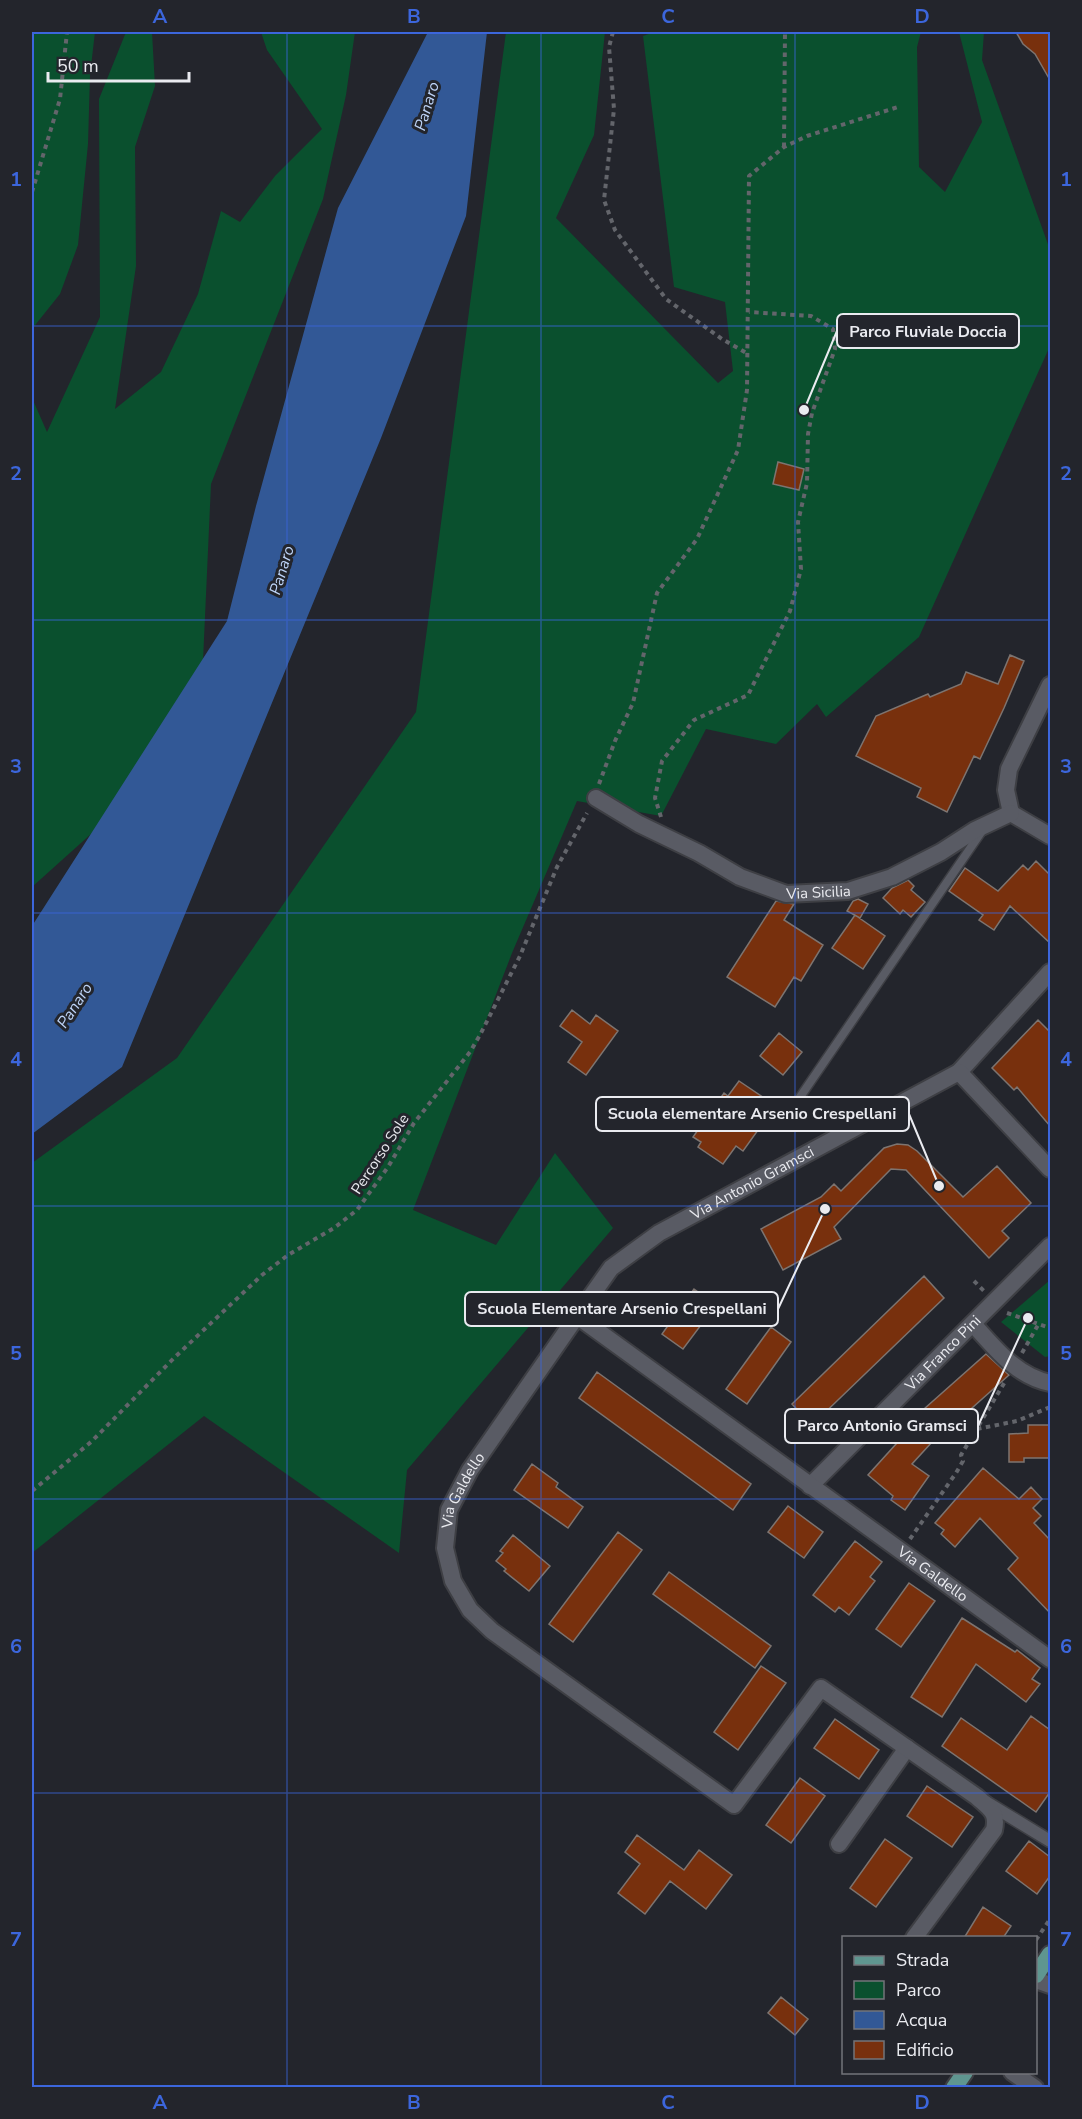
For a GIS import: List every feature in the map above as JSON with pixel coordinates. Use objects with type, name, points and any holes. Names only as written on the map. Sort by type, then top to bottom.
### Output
[{"type":"main road","points":[[1037,1972],[1050,1954]]},
{"type":"main road","points":[[954,2088],[964,2074]]},
{"type":"street","points":[[1050,685],[1009,769],[1006,790],[1011,813],[1050,836]]},
{"type":"street","name":"Via Sicilia","points":[[596,798],[639,824],[699,853],[740,877],[786,894],[848,891],[892,877],[1011,813]]},
{"type":"street","name":"Via Antonio Gramsci","points":[[577,1316],[611,1269],[659,1233],[959,1072],[1050,972]]},
{"type":"street","points":[[959,1072],[1050,1169]]},
{"type":"street","name":"Via Franco Pini","points":[[810,1485],[1050,1246]]},
{"type":"street","name":"Via Galdello","points":[[1050,1659],[577,1316],[470,1470],[449,1510],[445,1548],[453,1581],[470,1610],[492,1631],[734,1805],[821,1688],[977,1797],[1050,1841]]},
{"type":"street","points":[[973,1324],[1014,1366],[1037,1380],[1050,1383]]},
{"type":"street","points":[[839,1844],[907,1748]]},
{"type":"street","name":"Via Galdello","points":[[915,1936],[994,1830],[996,1821],[994,1813],[977,1797]]},
{"type":"street","points":[[1014,2074],[1035,2088]]},
{"type":"lane","points":[[796,1103],[987,824]]},
{"type":"path","points":[[32,192],[60,99],[67,32]]},
{"type":"path","points":[[613,32],[609,47],[614,109],[604,200],[615,230],[666,299],[722,339],[748,354]]},
{"type":"path","points":[[785,32],[784,147],[807,136],[898,107]]},
{"type":"path","name":"Percorso Sole","points":[[32,1491],[91,1442],[175,1357],[262,1275],[288,1255],[334,1228],[357,1210],[388,1167],[414,1123],[470,1052],[480,1035],[520,956],[557,867],[596,798],[600,777],[633,703],[657,593],[697,539],[738,450],[747,390],[749,176],[784,147]]},
{"type":"path","points":[[667,838],[655,798],[662,760],[694,720],[748,695],[789,611],[801,569],[798,522],[807,483],[808,434],[812,413],[835,349],[833,329],[811,316],[749,312]]},
{"type":"path","points":[[902,1552],[956,1473],[963,1461],[962,1455],[1038,1325]]},
{"type":"path","points":[[976,1430],[1017,1421],[1050,1407]]},
{"type":"path","points":[[1037,1937],[1050,1919]]},
{"type":"green space","points":[[32,32],[95,32],[90,75],[88,144],[78,245],[60,294],[32,329]]},
{"type":"green space","points":[[126,32],[152,32],[155,86],[135,147],[136,266],[115,409],[161,372],[198,294],[221,211],[240,222],[275,176],[322,129],[267,50],[261,32],[355,32],[346,95],[323,199],[211,484],[203,661],[121,807],[32,887],[32,398],[47,432],[100,317],[99,99]]},
{"type":"green space","points":[[506,32],[605,32],[594,135],[556,218],[718,383],[733,371],[725,302],[674,287],[643,36],[654,32],[921,32],[917,47],[919,167],[945,192],[982,122],[959,32],[984,32],[982,60],[1050,250],[1050,346],[919,637],[826,717],[817,704],[776,744],[706,729],[661,816],[577,801],[512,953],[413,1210],[496,1245],[555,1153],[613,1228],[407,1470],[399,1553],[204,1416],[32,1553],[32,1163],[177,1058],[416,712]]},
{"type":"green space","points":[[1050,1280],[1050,1356],[1045,1357],[1001,1322]]},
{"type":"water","name":"Panaro","points":[[428,32],[487,32],[466,216],[381,438],[122,1067],[32,1134],[32,926],[227,621],[256,506],[338,208]]},
{"type":"building","points":[[1016,32],[1050,32],[1050,80],[1035,54],[1023,44]]},
{"type":"building","points":[[778,462],[804,469],[799,490],[773,484]]},
{"type":"building","points":[[1010,655],[1024,661],[980,759],[974,756],[947,812],[917,797],[921,788],[856,756],[876,716],[928,694],[930,697],[961,684],[966,672],[998,684]]},
{"type":"building","points":[[1036,861],[1050,875],[1050,943],[1010,906],[994,930],[979,920],[983,915],[949,891],[965,868],[998,891],[1023,865],[1028,870]]},
{"type":"building","points":[[908,880],[914,886],[911,890],[925,902],[911,917],[903,910],[900,914],[883,898],[892,888]]},
{"type":"building","points":[[858,899],[868,904],[860,918],[847,911],[853,901]]},
{"type":"building","points":[[776,901],[794,904],[784,920],[823,945],[801,981],[794,977],[775,1007],[727,977]]},
{"type":"building","points":[[855,915],[885,936],[863,969],[832,948]]},
{"type":"building","points":[[572,1010],[590,1024],[596,1015],[618,1031],[586,1075],[568,1062],[582,1042],[560,1026]]},
{"type":"building","points":[[1038,1020],[1050,1032],[1050,1126],[1017,1087],[1014,1090],[992,1068]]},
{"type":"building","points":[[779,1033],[802,1052],[783,1075],[760,1056]]},
{"type":"building","points":[[739,1081],[767,1100],[758,1114],[766,1119],[743,1151],[736,1146],[723,1164],[698,1147],[701,1142],[693,1137],[724,1093],[728,1096]]},
{"type":"building","points":[[897,1144],[908,1145],[917,1151],[963,1197],[997,1166],[1031,1203],[1002,1231],[1009,1238],[989,1258],[906,1170],[891,1169],[834,1227],[841,1239],[783,1270],[761,1229],[821,1197],[834,1184],[841,1191],[884,1148]]},
{"type":"building","points":[[924,1276],[944,1298],[812,1425],[792,1404]]},
{"type":"building","points":[[694,1289],[716,1305],[683,1349],[662,1334]]},
{"type":"building","points":[[771,1327],[791,1342],[747,1404],[726,1389]]},
{"type":"building","points":[[986,1354],[1009,1375],[945,1432],[943,1430],[912,1464],[929,1476],[905,1510],[891,1500],[893,1496],[868,1475],[926,1411],[924,1409]]},
{"type":"building","points":[[597,1372],[751,1484],[733,1510],[579,1398]]},
{"type":"building","points":[[1028,1425],[1050,1425],[1050,1458],[1024,1458],[1024,1462],[1009,1462],[1009,1434],[1028,1433]]},
{"type":"building","points":[[532,1464],[558,1483],[556,1487],[583,1507],[568,1528],[514,1490]]},
{"type":"building","points":[[983,1468],[1019,1499],[1031,1487],[1042,1499],[1033,1508],[1041,1516],[1034,1523],[1050,1540],[1050,1613],[1008,1569],[1018,1558],[980,1518],[955,1547],[941,1534],[944,1530],[935,1523]]},
{"type":"building","points":[[788,1506],[823,1532],[804,1558],[768,1532]]},
{"type":"building","points":[[618,1532],[642,1550],[573,1642],[549,1624]]},
{"type":"building","points":[[513,1535],[550,1566],[529,1591],[504,1571],[506,1569],[496,1561],[503,1553],[500,1551]]},
{"type":"building","points":[[855,1541],[882,1562],[870,1577],[875,1581],[849,1615],[839,1607],[835,1612],[813,1595]]},
{"type":"building","points":[[669,1572],[771,1646],[755,1668],[653,1594]]},
{"type":"building","points":[[909,1583],[935,1601],[901,1647],[876,1629]]},
{"type":"building","points":[[962,1618],[1015,1652],[1017,1650],[1040,1668],[1032,1679],[1040,1684],[1026,1702],[976,1664],[942,1717],[911,1697]]},
{"type":"building","points":[[761,1666],[786,1683],[738,1750],[714,1732]]},
{"type":"building","points":[[1031,1716],[1050,1730],[1050,1792],[1036,1812],[942,1746],[961,1718],[1007,1750]]},
{"type":"building","points":[[835,1719],[879,1750],[859,1779],[814,1748]]},
{"type":"building","points":[[800,1778],[825,1796],[791,1843],[766,1825]]},
{"type":"building","points":[[927,1786],[973,1817],[952,1847],[907,1816]]},
{"type":"building","points":[[637,1835],[684,1870],[699,1850],[732,1875],[706,1909],[670,1881],[645,1914],[618,1893],[640,1864],[625,1852]]},
{"type":"building","points":[[885,1839],[912,1858],[876,1907],[850,1888]]},
{"type":"building","points":[[1029,1841],[1050,1857],[1050,1876],[1037,1894],[1006,1871]]},
{"type":"building","points":[[983,1907],[1011,1926],[1004,1936],[965,1936]]},
{"type":"building","points":[[781,1997],[808,2019],[795,2035],[768,2013]]},
{"type":"place","name":"Parco Fluviale Doccia","points":[[804,410]]},
{"type":"place","name":"Scuola elementare Arsenio Crespellani","points":[[939,1186]]},
{"type":"place","name":"Scuola Elementare Arsenio Crespellani","points":[[825,1209]]},
{"type":"place","name":"Parco Antonio Gramsci","points":[[1028,1318]]}]
